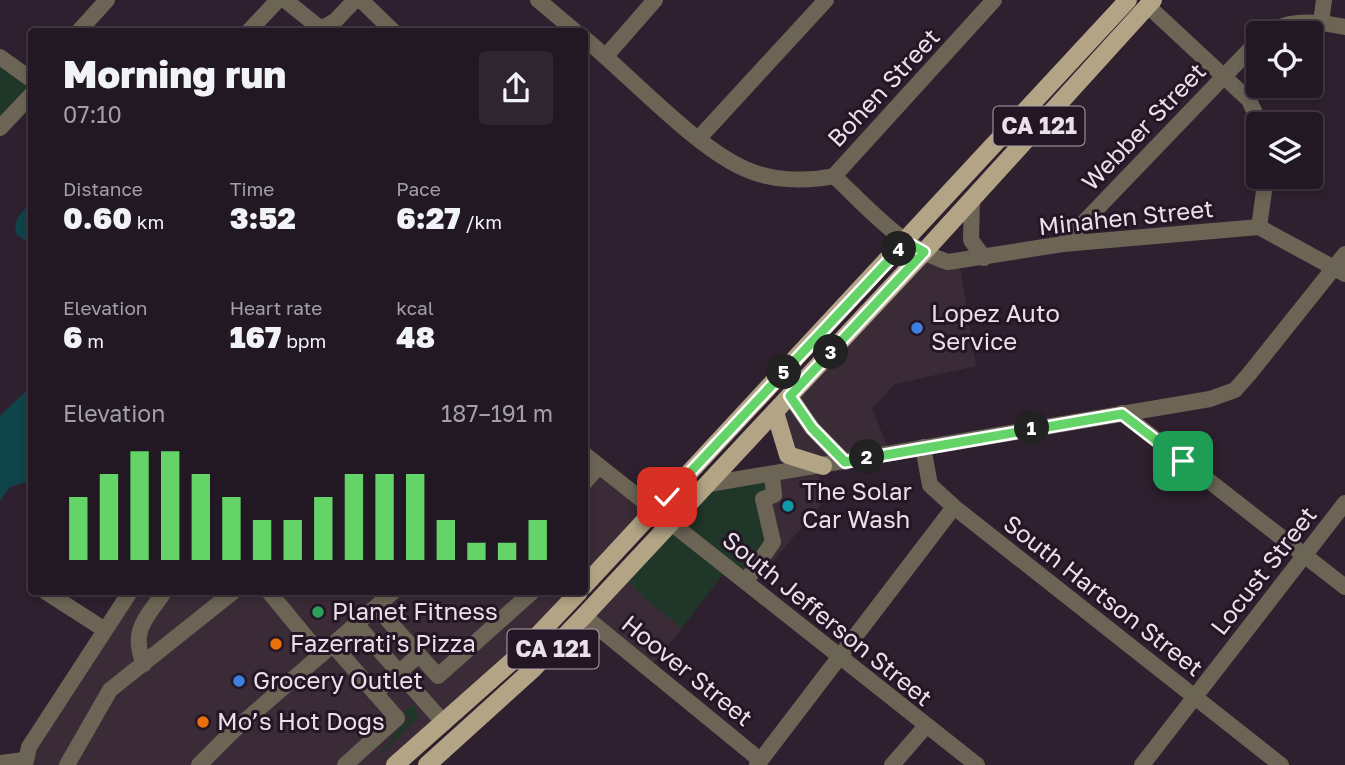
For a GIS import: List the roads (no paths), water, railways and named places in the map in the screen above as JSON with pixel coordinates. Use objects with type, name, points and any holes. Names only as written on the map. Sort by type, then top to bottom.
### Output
[{"type":"main road","name":"CA 121","points":[[588,579],[906,242],[1128,0]]},
{"type":"main road","name":"CA 121","points":[[427,765],[523,679],[584,616],[924,252],[1151,3]]},
{"type":"main road","points":[[775,412],[788,455],[823,466]]},
{"type":"main road","name":"CA 121","points":[[396,765],[519,654],[573,595]]},
{"type":"street","points":[[82,28],[107,0]]},
{"type":"street","points":[[252,28],[278,0]]},
{"type":"street","points":[[286,0],[320,28]]},
{"type":"street","points":[[323,28],[335,21],[355,0]]},
{"type":"street","points":[[361,0],[390,28]]},
{"type":"street","points":[[538,0],[571,28]]},
{"type":"street","points":[[606,56],[655,0]]},
{"type":"street","points":[[699,138],[826,0]]},
{"type":"street","name":"Bohen Street","points":[[834,176],[995,0]]},
{"type":"street","points":[[1321,21],[1324,0]]},
{"type":"street","points":[[1151,3],[1249,100],[1254,112]]},
{"type":"street","points":[[1323,22],[1345,27]]},
{"type":"street","points":[[588,41],[725,159],[769,177],[818,179],[834,176]]},
{"type":"street","name":"Webber Street","points":[[1063,244],[1246,53]]},
{"type":"street","points":[[0,57],[28,77]]},
{"type":"street","points":[[0,128],[28,98]]},
{"type":"street","name":"Minahen Street","points":[[834,176],[906,242],[948,262],[1063,244],[1259,227]]},
{"type":"street","points":[[1264,189],[1259,227],[1339,272]]},
{"type":"street","points":[[972,199],[971,240],[984,258]]},
{"type":"street","points":[[709,484],[1210,399],[1235,390],[1339,272],[1345,254]]},
{"type":"street","points":[[790,396],[812,428],[845,462]]},
{"type":"street","points":[[1122,414],[1345,587]]},
{"type":"street","name":"South Hartson Street","points":[[923,447],[930,485],[954,507],[1281,765]]},
{"type":"street","name":"South Jefferson Street","points":[[588,457],[977,765]]},
{"type":"street","points":[[588,478],[599,466]]},
{"type":"street","points":[[746,581],[773,542],[762,499],[775,495],[772,475]]},
{"type":"street","name":"Locust Street","points":[[1142,765],[1345,503]]},
{"type":"street","points":[[758,762],[842,657],[954,507]]},
{"type":"street","points":[[51,595],[105,630]]},
{"type":"street","points":[[0,763],[24,763],[29,747],[128,595]]},
{"type":"street","points":[[144,664],[137,648],[137,632],[162,595]]},
{"type":"street","points":[[67,765],[110,690],[229,595]]},
{"type":"street","points":[[272,595],[375,693],[397,718],[345,765]]},
{"type":"street","points":[[199,765],[390,595]]},
{"type":"street","points":[[377,608],[438,676],[529,595]]},
{"type":"street","name":"Hoover Street","points":[[584,616],[758,762]]},
{"type":"street","points":[[357,625],[444,723]]},
{"type":"street","points":[[375,693],[419,655]]},
{"type":"street","points":[[892,765],[926,726]]},
{"type":"place","name":"Lopez Auto Service","points":[[917,328]]},
{"type":"place","name":"The Solar Car Wash","points":[[788,506]]},
{"type":"place","name":"Planet Fitness","points":[[318,612]]},
{"type":"place","name":"Fazerrati's Pizza","points":[[276,644]]},
{"type":"place","name":"Grocery Outlet","points":[[239,681]]},
{"type":"place","name":"Mo’s Hot Dogs","points":[[203,722]]}]
